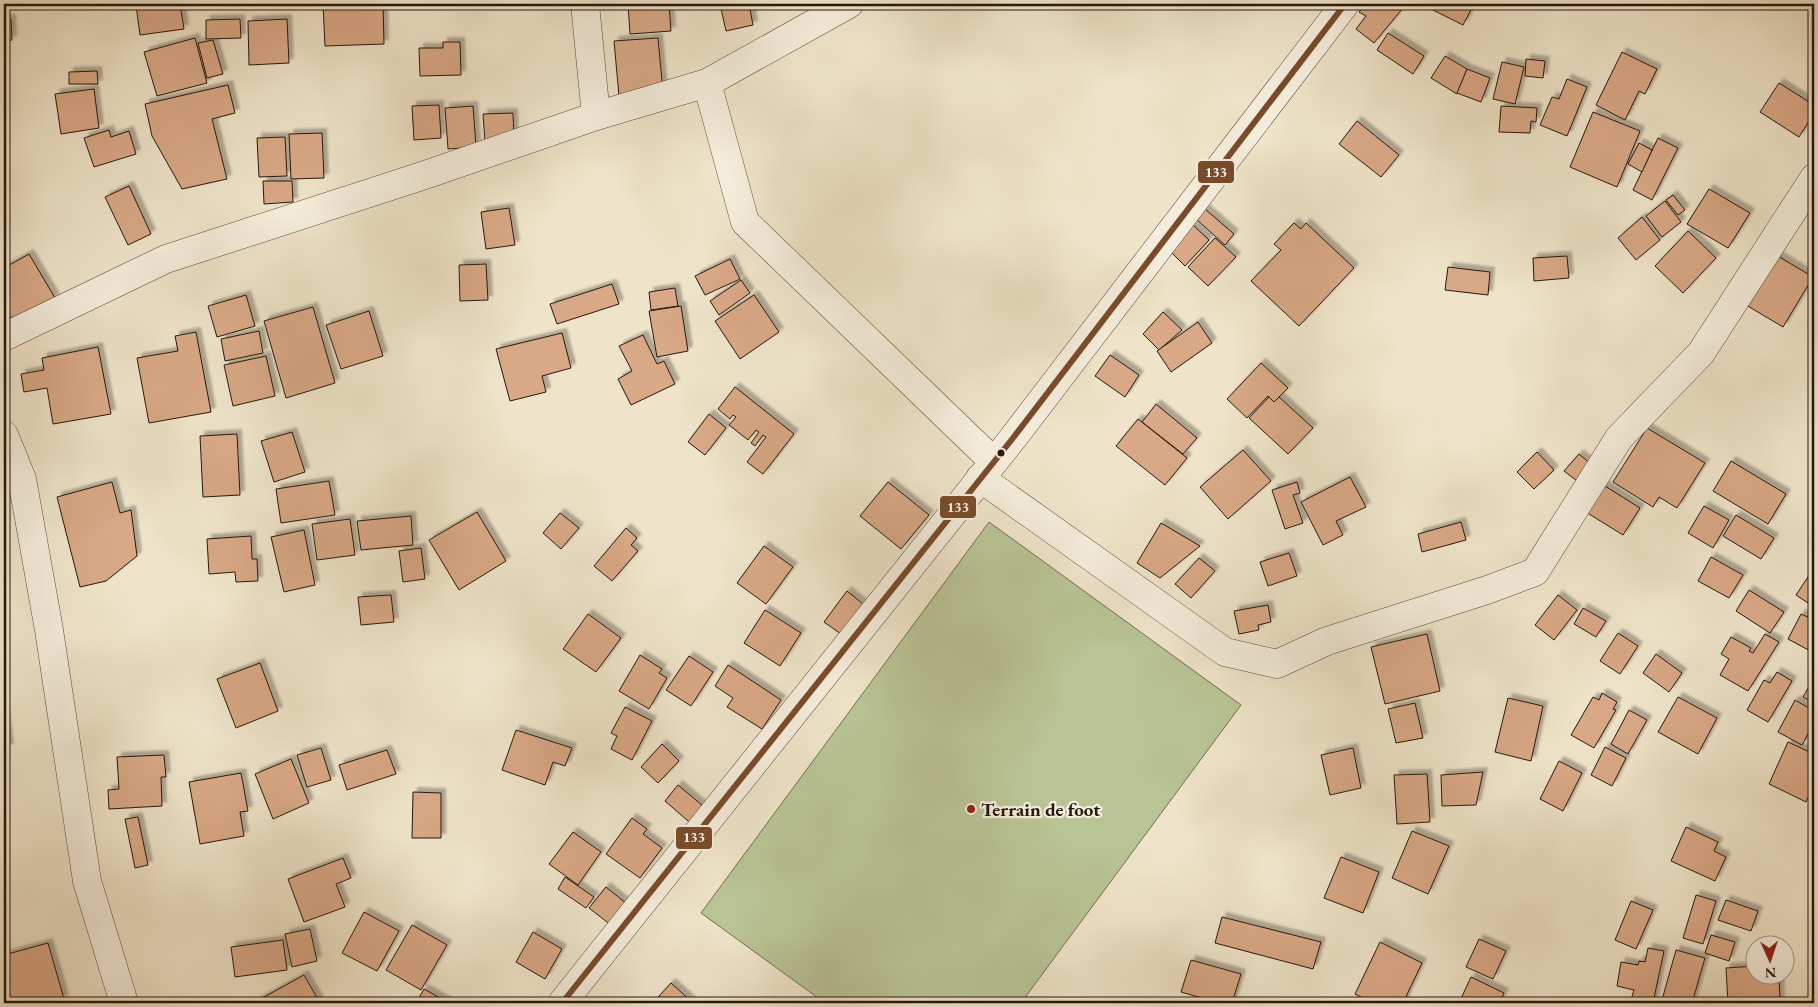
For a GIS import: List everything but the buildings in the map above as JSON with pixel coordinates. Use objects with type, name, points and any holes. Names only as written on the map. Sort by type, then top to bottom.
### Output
[{"type":"street","points":[[585,4],[596,116]]},
{"type":"street","points":[[4,337],[166,259],[425,175],[596,116],[707,82],[849,4]]},
{"type":"street","points":[[562,1003],[1013,438],[1345,4]]},
{"type":"street","points":[[707,82],[745,222],[987,469],[1225,652],[1277,664],[1327,641],[1487,590],[1535,572],[1620,438],[1701,353],[1814,178]]},
{"type":"street","points":[[4,435],[22,478],[49,630],[87,881],[124,1003]]},
{"type":"green space","name":"Terrain de foot","points":[[989,522],[1241,705],[1021,1003],[825,1003],[701,913]]},
{"type":"transit line","name":"133","points":[[562,1003],[1013,438],[1345,4]]},
{"type":"place","name":"Terrain de foot","points":[[971,809]]}]
